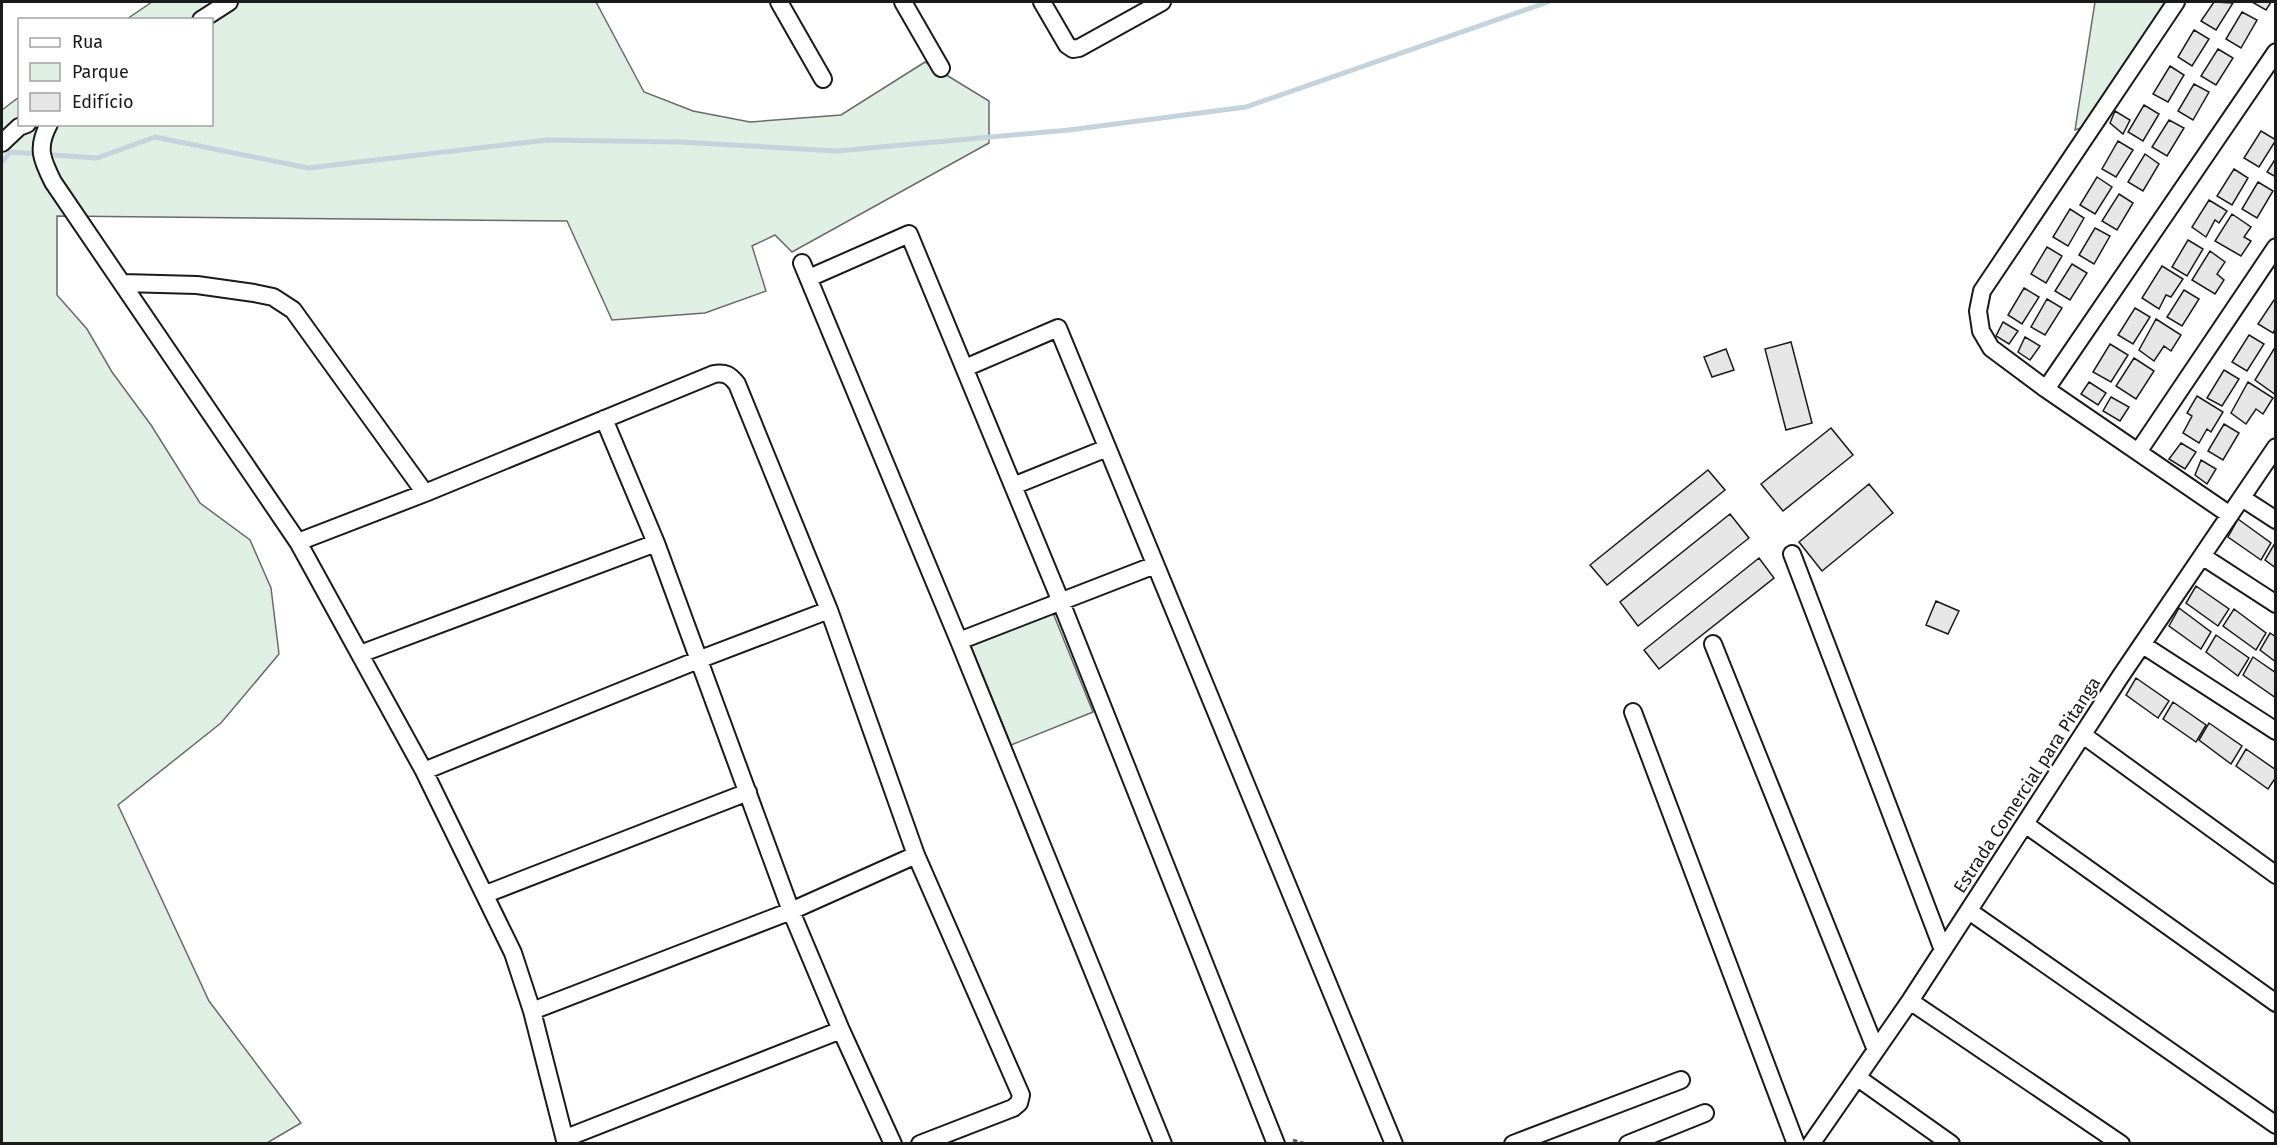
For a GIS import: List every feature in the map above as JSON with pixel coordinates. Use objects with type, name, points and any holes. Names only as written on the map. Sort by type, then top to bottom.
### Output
[{"type":"street","points":[[204,18],[229,2]]},
{"type":"street","points":[[779,2],[823,79]]},
{"type":"street","points":[[903,2],[941,68]]},
{"type":"street","points":[[1042,2],[1067,45],[1073,49],[1079,48],[1162,2]]},
{"type":"street","points":[[2176,2],[1982,291],[1978,311],[1981,332],[1991,348],[2046,389],[2230,515]]},
{"type":"street","points":[[2046,389],[2276,52]]},
{"type":"street","points":[[2,142],[22,126]]},
{"type":"street","points":[[48,126],[42,137],[42,150],[53,182],[298,543],[424,771],[513,953],[532,1011],[566,1141],[841,1030]]},
{"type":"street","points":[[809,278],[909,234],[1061,602],[1276,1143]]},
{"type":"street","points":[[2138,452],[2276,247]]},
{"type":"street","points":[[802,263],[1163,1143]]},
{"type":"street","points":[[123,283],[197,285],[254,293],[273,297],[293,310],[425,493]]},
{"type":"street","points":[[965,368],[1058,328],[1394,1143]]},
{"type":"street","points":[[298,543],[714,374],[723,373],[731,377],[737,384],[829,610],[916,855],[1021,1095],[1019,1103],[1013,1108],[920,1143]]},
{"type":"street","points":[[604,419],[656,543],[791,911],[841,1030],[893,1143]]},
{"type":"street","name":"Estrada Comercial para Pitanga","points":[[1811,1143],[1910,1001],[2083,735],[2276,447]]},
{"type":"street","points":[[1013,486],[1107,448]]},
{"type":"street","points":[[2241,498],[2276,520]]},
{"type":"street","points":[[360,654],[656,543]]},
{"type":"street","points":[[1792,554],[1943,950]]},
{"type":"street","points":[[2202,556],[2276,604]]},
{"type":"street","points":[[959,641],[1155,565]]},
{"type":"street","points":[[424,771],[698,660],[829,610]]},
{"type":"street","points":[[1713,644],[1876,1050]]},
{"type":"street","points":[[2144,645],[2276,731]]},
{"type":"street","points":[[1633,712],[1796,1143]]},
{"type":"street","points":[[2083,735],[2276,875]]},
{"type":"street","points":[[486,894],[748,792]]},
{"type":"street","points":[[2025,824],[2276,1003]]},
{"type":"street","points":[[532,1011],[791,911],[916,855]]},
{"type":"street","points":[[1969,911],[2276,1125]]},
{"type":"street","points":[[1910,1001],[2121,1143]]},
{"type":"street","points":[[1858,1078],[1951,1143]]},
{"type":"street","points":[[1513,1143],[1682,1080]]},
{"type":"street","points":[[1628,1143],[1705,1113]]},
{"type":"green space","points":[[152,2],[596,2],[644,92],[693,111],[750,122],[841,115],[925,62],[989,101],[989,143],[792,252],[775,235],[752,246],[766,291],[705,313],[612,320],[567,221],[57,216],[57,295],[87,329],[112,372],[151,425],[200,503],[250,540],[271,588],[279,654],[221,723],[118,805],[209,1001],[301,1123],[267,1143],[2,1143],[2,110],[18,98],[18,126],[213,126],[213,18],[128,18]]},
{"type":"green space","points":[[2095,2],[2168,2],[2084,127],[2075,130]]},
{"type":"green space","points":[[1053,613],[1093,712],[1011,745],[971,646]]},
{"type":"building","points":[[2214,2],[2233,3],[2216,30],[2201,21]]},
{"type":"building","points":[[2252,2],[2271,2],[2266,10]]},
{"type":"building","points":[[2242,12],[2257,20],[2241,48],[2226,39]]},
{"type":"building","points":[[2194,30],[2209,39],[2192,66],[2178,57]]},
{"type":"building","points":[[2218,49],[2233,58],[2216,85],[2201,76]]},
{"type":"building","points":[[2170,66],[2184,75],[2168,102],[2153,94]]},
{"type":"building","points":[[2194,84],[2209,92],[2193,120],[2178,111]]},
{"type":"building","points":[[2144,105],[2159,114],[2143,141],[2128,132]]},
{"type":"building","points":[[2115,111],[2130,120],[2123,134],[2110,123]]},
{"type":"building","points":[[2169,120],[2184,128],[2167,156],[2152,147]]},
{"type":"building","points":[[2261,131],[2276,140],[2259,167],[2244,158]]},
{"type":"building","points":[[2118,141],[2133,150],[2116,177],[2102,169]]},
{"type":"building","points":[[2145,154],[2159,164],[2143,191],[2128,182]]},
{"type":"building","points":[[2276,158],[2276,177],[2267,172]]},
{"type":"building","points":[[2234,169],[2248,178],[2232,205],[2217,196]]},
{"type":"building","points":[[2097,177],[2112,187],[2095,214],[2080,205]]},
{"type":"building","points":[[2258,182],[2273,191],[2257,218],[2242,209]]},
{"type":"building","points":[[2119,194],[2133,203],[2117,230],[2102,221]]},
{"type":"building","points":[[2209,200],[2227,211],[2219,223],[2215,220],[2206,237],[2192,227]]},
{"type":"building","points":[[2070,209],[2084,218],[2068,246],[2053,237]]},
{"type":"building","points":[[2232,214],[2251,227],[2244,237],[2251,241],[2241,256],[2215,241]]},
{"type":"building","points":[[2095,228],[2110,236],[2094,264],[2079,255]]},
{"type":"building","points":[[2188,240],[2203,249],[2187,276],[2172,267]]},
{"type":"building","points":[[2047,247],[2062,256],[2046,283],[2031,274]]},
{"type":"building","points":[[2210,251],[2225,262],[2217,274],[2224,280],[2215,294],[2192,280]]},
{"type":"building","points":[[2072,264],[2087,273],[2070,300],[2055,291]]},
{"type":"building","points":[[2162,266],[2183,279],[2171,297],[2166,295],[2159,309],[2142,298]]},
{"type":"building","points":[[2024,288],[2039,297],[2022,324],[2008,315]]},
{"type":"building","points":[[2184,290],[2199,299],[2182,326],[2167,317]]},
{"type":"building","points":[[2276,297],[2276,328],[2273,333],[2258,324]]},
{"type":"building","points":[[2047,299],[2062,308],[2045,335],[2031,327]]},
{"type":"building","points":[[2135,308],[2150,317],[2133,344],[2118,335]]},
{"type":"building","points":[[2156,319],[2181,335],[2171,351],[2164,346],[2154,361],[2139,350]]},
{"type":"building","points":[[2003,322],[2018,331],[2009,344],[1996,336]]},
{"type":"building","points":[[2249,335],[2264,344],[2247,371],[2232,362]]},
{"type":"building","points":[[2025,337],[2040,346],[2030,360],[2018,352]]},
{"type":"building","points":[[1791,342],[1812,423],[1786,430],[1765,349]]},
{"type":"building","points":[[2110,344],[2128,355],[2111,382],[2093,372]]},
{"type":"building","points":[[1726,349],[1734,370],[1712,377],[1704,357]]},
{"type":"building","points":[[2274,349],[2276,350],[2276,395],[2255,380]]},
{"type":"building","points":[[2134,358],[2154,371],[2136,399],[2116,386]]},
{"type":"building","points":[[2224,370],[2239,379],[2222,406],[2207,398]]},
{"type":"building","points":[[2089,382],[2106,393],[2098,405],[2081,394]]},
{"type":"building","points":[[2248,382],[2273,398],[2263,414],[2256,409],[2246,424],[2231,413]]},
{"type":"building","points":[[2197,396],[2223,412],[2211,432],[2207,429],[2199,443],[2183,433],[2192,416],[2187,413]]},
{"type":"building","points":[[2111,397],[2129,407],[2120,421],[2103,411]]},
{"type":"building","points":[[2224,424],[2239,433],[2223,460],[2208,451]]},
{"type":"building","points":[[1831,428],[1853,455],[1783,511],[1761,484]]},
{"type":"building","points":[[2181,443],[2196,452],[2185,469],[2169,459]]},
{"type":"building","points":[[2201,460],[2216,469],[2207,484],[2195,475]]},
{"type":"building","points":[[1708,470],[1725,490],[1607,585],[1590,565]]},
{"type":"building","points":[[1869,484],[1893,513],[1822,571],[1799,542]]},
{"type":"building","points":[[1730,514],[1749,538],[1638,626],[1620,602]]},
{"type":"building","points":[[2238,519],[2271,543],[2261,560],[2228,537]]},
{"type":"building","points":[[2276,543],[2276,568],[2265,560]]},
{"type":"building","points":[[1759,558],[1774,578],[1659,669],[1644,650]]},
{"type":"building","points":[[2196,586],[2229,609],[2218,626],[2186,603]]},
{"type":"building","points":[[1936,601],[1959,611],[1948,634],[1926,625]]},
{"type":"building","points":[[2179,608],[2211,632],[2201,649],[2169,626]]},
{"type":"building","points":[[2234,609],[2266,633],[2256,650],[2223,626]]},
{"type":"building","points":[[2270,633],[2276,637],[2276,662],[2260,650]]},
{"type":"building","points":[[2216,635],[2249,658],[2238,676],[2206,652]]},
{"type":"building","points":[[2253,657],[2276,673],[2276,698],[2243,675]]},
{"type":"building","points":[[2136,678],[2169,701],[2158,718],[2126,695]]},
{"type":"building","points":[[2173,702],[2206,725],[2196,742],[2163,719]]},
{"type":"building","points":[[2209,723],[2242,746],[2231,764],[2199,740]]},
{"type":"building","points":[[2246,749],[2276,770],[2276,777],[2268,789],[2236,766]]},
{"type":"waterway","points":[[2,162],[10,152],[97,158],[155,137],[308,168],[547,140],[680,142],[836,151],[1069,130],[1246,107],[1548,2]]}]
